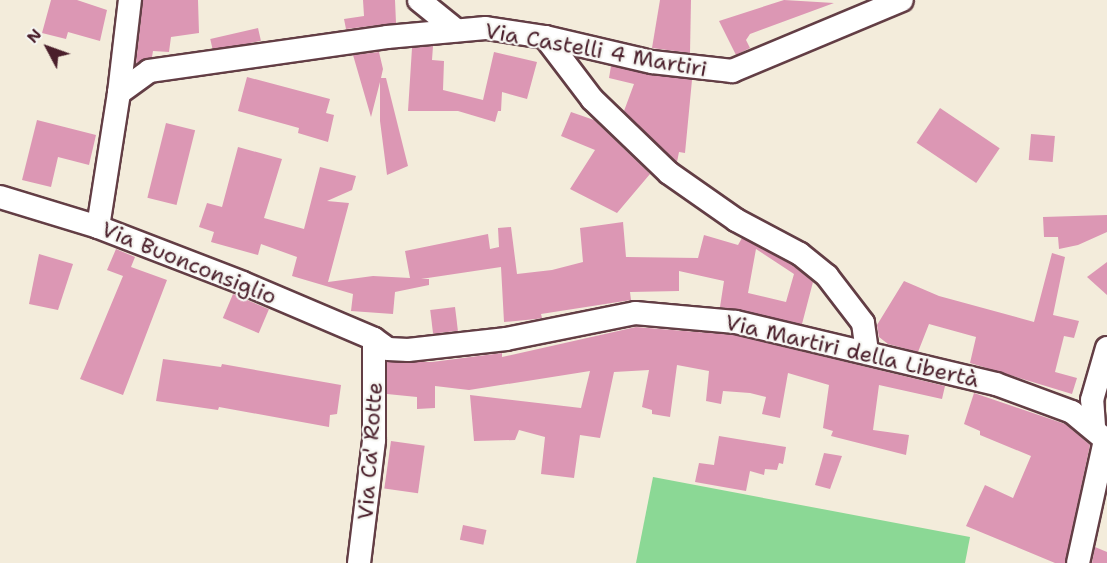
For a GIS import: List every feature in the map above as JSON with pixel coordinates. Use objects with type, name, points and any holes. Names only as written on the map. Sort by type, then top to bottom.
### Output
[{"type":"street","points":[[98,226],[119,93],[129,0]]},
{"type":"street","name":"Via Castelli 4 Martiri","points":[[419,0],[456,30]]},
{"type":"street","name":"Via Castelli 4 Martiri","points":[[119,93],[141,74],[160,68],[486,28],[545,37],[652,62],[732,71],[902,0]]},
{"type":"street","points":[[545,37],[592,99],[669,173],[736,220],[800,254],[827,276],[863,323],[867,351]]},
{"type":"street","name":"Via Buonconsiglio","points":[[0,197],[98,226],[374,339]]},
{"type":"street","name":"Via Martiri della Libertà","points":[[374,339],[388,349],[418,349],[506,339],[635,313],[736,322],[954,371],[1033,396],[1072,412],[1102,436]]},
{"type":"street","name":"Via Ca' Rotte","points":[[359,563],[374,440],[374,339]]},
{"type":"street","points":[[1078,563],[1102,436],[1092,400],[1107,348]]},
{"type":"green space","points":[[653,477],[970,537],[965,563],[636,563]]},
{"type":"building","points":[[51,0],[77,0],[107,10],[100,41],[68,32],[66,39],[42,33]]},
{"type":"building","points":[[143,0],[198,0],[199,33],[171,37],[169,52],[153,51],[152,57],[136,63]]},
{"type":"building","points":[[363,0],[395,0],[396,23],[346,29],[344,19],[364,16]]},
{"type":"building","points":[[660,0],[691,0],[690,53],[652,48]]},
{"type":"building","points":[[784,0],[834,3],[750,34],[746,40],[750,48],[736,55],[719,21]]},
{"type":"building","points":[[258,28],[261,41],[213,52],[210,39]]},
{"type":"building","points":[[433,46],[432,60],[444,61],[443,90],[483,100],[494,52],[537,62],[527,99],[502,92],[501,111],[498,111],[495,122],[458,111],[408,111],[412,48]]},
{"type":"building","points":[[379,52],[383,69],[381,78],[386,78],[408,166],[387,175],[380,121],[380,82],[371,117],[353,55]]},
{"type":"building","points":[[611,66],[692,80],[685,153],[679,152],[677,162],[624,111],[634,84],[609,78]]},
{"type":"building","points":[[247,77],[330,99],[326,113],[334,115],[328,142],[298,133],[299,128],[238,111]]},
{"type":"building","points":[[940,108],[1000,148],[976,183],[917,143]]},
{"type":"building","points":[[571,112],[594,120],[650,174],[617,213],[570,189],[595,150],[561,136]]},
{"type":"building","points":[[37,120],[96,135],[89,165],[58,157],[51,187],[22,180]]},
{"type":"building","points":[[166,123],[195,130],[176,205],[147,198]]},
{"type":"building","points":[[1031,134],[1055,136],[1053,162],[1029,160]]},
{"type":"building","points":[[238,147],[282,159],[264,218],[304,229],[320,167],[356,176],[352,190],[327,201],[349,203],[328,282],[373,276],[410,278],[405,251],[488,234],[490,249],[499,247],[498,228],[511,227],[517,274],[552,270],[583,262],[580,228],[623,222],[626,257],[698,258],[704,235],[738,245],[742,238],[792,265],[813,282],[802,324],[720,307],[724,281],[679,271],[679,291],[630,292],[631,300],[541,314],[542,318],[536,319],[504,322],[501,267],[421,279],[429,279],[429,285],[395,292],[393,314],[351,311],[353,294],[292,276],[297,257],[261,244],[258,255],[211,242],[214,232],[199,227],[207,203],[222,207]],"holes":[[[756,249],[794,274],[786,302],[748,293]]]},
{"type":"building","points":[[1107,215],[1107,232],[1078,245],[1059,249],[1058,237],[1044,237],[1043,217]]},
{"type":"building","points":[[116,249],[135,257],[131,267],[167,280],[123,395],[80,379],[123,276],[107,270]]},
{"type":"building","points":[[1052,253],[1065,257],[1053,315],[1079,321],[1074,338],[1064,336],[1055,372],[1077,378],[1072,394],[970,363],[976,337],[929,324],[918,352],[888,344],[879,337],[877,325],[904,281],[939,296],[1034,322]]},
{"type":"building","points":[[39,254],[73,264],[58,310],[29,304]]},
{"type":"building","points":[[1107,262],[1107,295],[1087,277]]},
{"type":"building","points":[[233,294],[269,309],[259,333],[223,318]]},
{"type":"building","points":[[455,307],[458,331],[433,334],[430,310]]},
{"type":"building","points":[[636,327],[734,335],[945,386],[942,399],[879,385],[873,430],[909,435],[906,455],[831,436],[833,431],[823,428],[829,385],[788,373],[780,418],[762,414],[766,397],[750,393],[723,391],[721,404],[706,401],[709,371],[677,365],[670,417],[652,414],[652,410],[642,407],[649,370],[614,372],[600,438],[580,435],[574,478],[541,474],[545,437],[519,430],[515,440],[474,441],[470,395],[581,408],[590,371],[469,390],[435,386],[435,408],[417,409],[417,397],[387,394],[387,362],[432,362],[502,353],[502,357]]},
{"type":"building","points":[[163,359],[221,367],[222,364],[341,385],[337,414],[330,415],[329,427],[219,407],[218,410],[156,401]]},
{"type":"building","points":[[974,393],[1065,424],[1090,445],[1065,563],[1055,563],[966,526],[985,485],[1013,498],[1031,456],[980,435],[980,431],[964,424]]},
{"type":"building","points":[[719,436],[786,447],[783,464],[779,463],[777,470],[765,469],[764,475],[750,471],[746,491],[695,482],[699,463],[714,465]]},
{"type":"building","points":[[391,441],[425,446],[418,493],[384,489]]},
{"type":"building","points":[[824,453],[842,456],[830,489],[815,485]]},
{"type":"building","points":[[463,525],[486,530],[483,545],[460,540]]},
{"type":"building","points":[[1095,547],[1107,552],[1107,563],[1092,563]]}]
